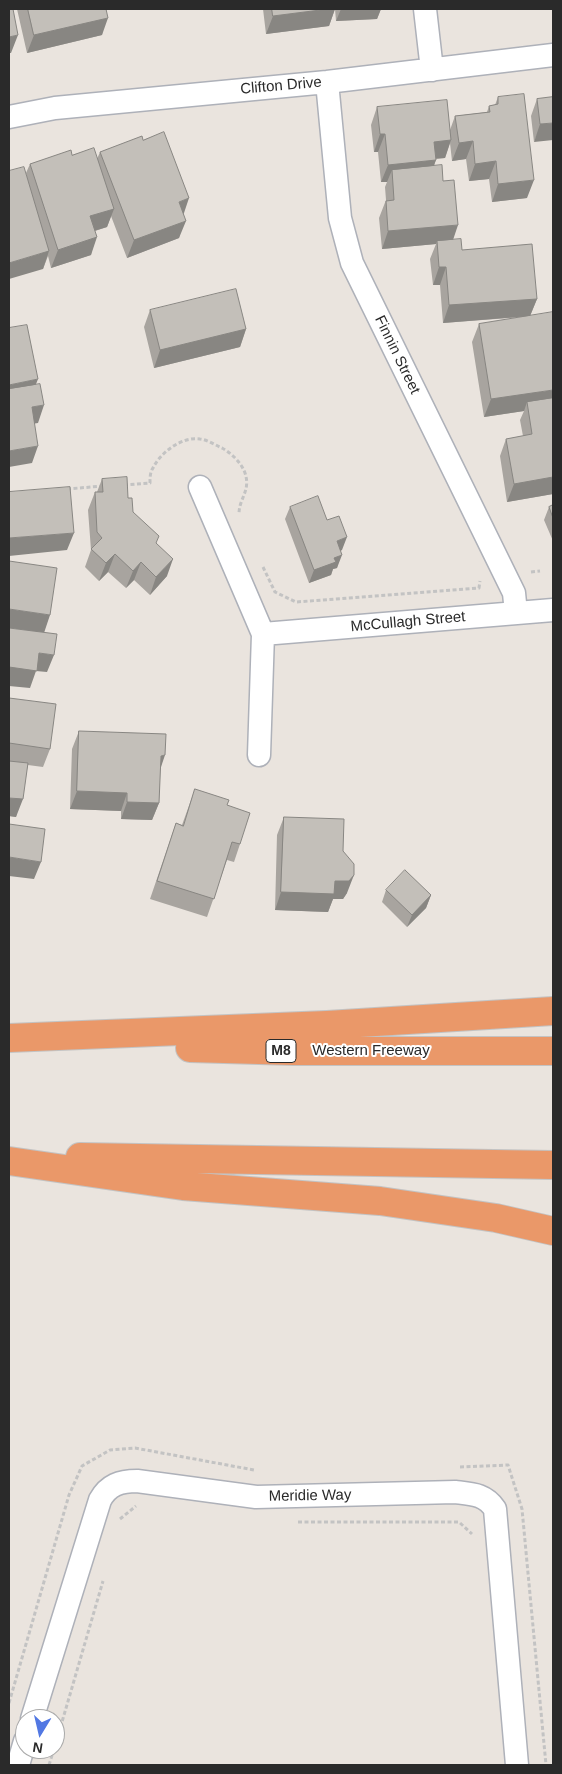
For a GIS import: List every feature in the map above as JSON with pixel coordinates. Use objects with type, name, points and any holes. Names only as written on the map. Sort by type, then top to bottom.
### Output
[{"type":"highway","points":[[9,1040],[327,1025],[553,1011]]},
{"type":"highway","name":"Western Freeway","points":[[9,1040],[294,1051],[553,1051]]},
{"type":"highway","points":[[9,1155],[553,1165]]},
{"type":"highway","points":[[9,1161],[183,1186],[380,1201],[496,1218],[553,1231]]},
{"type":"street","points":[[425,9],[432,70]]},
{"type":"street","name":"Clifton Drive","points":[[9,117],[55,108],[327,82],[553,56]]},
{"type":"street","name":"Finnin Street","points":[[327,82],[340,218],[352,263],[514,593],[516,612]]},
{"type":"street","points":[[200,487],[263,634],[259,755]]},
{"type":"street","name":"McCullagh Street","points":[[263,634],[553,610]]},
{"type":"street","name":"Meridie Way","points":[[35,1709],[100,1500],[105,1492],[117,1484],[137,1481],[256,1497],[455,1492],[478,1495],[489,1501],[496,1509],[517,1765]]},
{"type":"path","points":[[122,485],[150,483],[152,469],[164,453],[178,444],[198,438],[226,451],[239,462],[245,473],[247,492],[239,507],[239,519]]},
{"type":"path","points":[[65,489],[112,486]]},
{"type":"path","points":[[259,560],[275,592],[296,602],[479,588],[481,577],[540,571]]},
{"type":"path","points":[[9,1703],[69,1495],[82,1466],[110,1450],[135,1448],[256,1471]]},
{"type":"path","points":[[451,1467],[508,1465],[522,1509],[546,1765]]},
{"type":"path","points":[[118,1528],[120,1518],[138,1504]]},
{"type":"path","points":[[291,1522],[459,1522],[472,1534],[476,1554],[526,1550]]},
{"type":"path","points":[[65,1709],[104,1575]]},
{"type":"building","points":[[9,9],[13,9],[18,35],[9,37]]},
{"type":"building","points":[[28,9],[106,9],[108,18],[34,35]]},
{"type":"building","points":[[272,9],[328,9],[273,16]]},
{"type":"building","points":[[524,94],[534,180],[498,184],[496,161],[475,164],[473,141],[459,143],[455,116],[490,112],[489,106],[498,104],[498,97]]},
{"type":"building","points":[[553,97],[553,123],[540,124],[537,99]]},
{"type":"building","points":[[447,100],[451,140],[434,142],[436,160],[388,165],[385,134],[380,134],[377,107]]},
{"type":"building","points":[[164,132],[189,198],[179,202],[186,221],[134,240],[100,152],[142,136],[143,140]]},
{"type":"building","points":[[94,148],[114,209],[90,216],[97,237],[58,250],[30,164],[71,150],[72,155]]},
{"type":"building","points":[[442,165],[443,181],[454,180],[458,225],[388,231],[386,201],[394,200],[392,170]]},
{"type":"building","points":[[24,167],[49,251],[9,263],[9,171]]},
{"type":"building","points":[[461,239],[462,250],[532,244],[537,299],[449,305],[446,267],[439,267],[437,241]]},
{"type":"building","points":[[236,289],[246,329],[160,350],[150,310]]},
{"type":"building","points":[[553,312],[553,390],[491,399],[479,324]]},
{"type":"building","points":[[27,325],[38,379],[9,385],[9,328]]},
{"type":"building","points":[[40,384],[44,405],[32,407],[38,446],[9,451],[9,389]]},
{"type":"building","points":[[553,398],[553,477],[514,484],[506,439],[532,434],[527,402]]},
{"type":"building","points":[[127,477],[128,498],[132,498],[133,512],[159,536],[156,543],[173,559],[156,577],[141,562],[133,571],[115,554],[106,563],[91,549],[102,538],[97,532],[95,492],[103,492],[102,479]]},
{"type":"building","points":[[70,487],[74,533],[9,538],[9,492]]},
{"type":"building","points":[[318,496],[327,520],[339,516],[347,537],[337,541],[342,555],[334,558],[336,562],[314,570],[290,507]]},
{"type":"building","points":[[553,505],[553,518],[549,507]]},
{"type":"building","points":[[9,561],[57,568],[50,615],[9,609]]},
{"type":"building","points":[[9,628],[57,634],[54,655],[39,653],[37,671],[9,667]]},
{"type":"building","points":[[9,698],[56,704],[50,749],[9,743]]},
{"type":"building","points":[[79,731],[166,734],[165,755],[161,756],[159,803],[127,802],[127,793],[77,791]]},
{"type":"building","points":[[9,761],[28,763],[23,799],[9,798]]},
{"type":"building","points":[[195,789],[229,800],[227,805],[250,813],[240,844],[232,842],[214,899],[157,881],[176,823],[183,826]]},
{"type":"building","points":[[284,817],[344,819],[343,851],[354,864],[354,875],[349,881],[335,881],[334,894],[281,892]]},
{"type":"building","points":[[9,824],[45,829],[41,862],[9,857]]},
{"type":"building","points":[[405,870],[431,895],[412,915],[386,890]]}]
